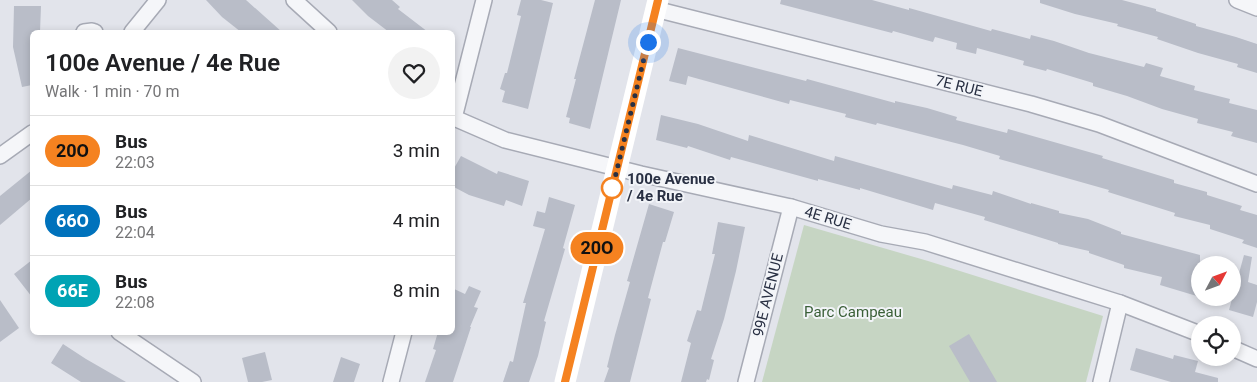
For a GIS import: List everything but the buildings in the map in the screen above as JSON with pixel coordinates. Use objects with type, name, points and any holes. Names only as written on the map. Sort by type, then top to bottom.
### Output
[{"type":"street","points":[[134,30],[158,0]]},
{"type":"street","points":[[294,0],[328,30]]},
{"type":"street","points":[[455,109],[484,0]]},
{"type":"street","points":[[1237,0],[1257,8]]},
{"type":"street","points":[[565,382],[657,5]]},
{"type":"street","name":"7E RUE","points":[[657,5],[1031,104],[1099,124],[1257,184]]},
{"type":"street","name":"4E RUE","points":[[455,118],[505,140],[617,168],[791,207],[881,234],[925,242],[1120,303],[1191,331]]},
{"type":"street","points":[[0,156],[30,134]]},
{"type":"street","name":"99E AVENUE","points":[[746,382],[791,207]]},
{"type":"street","points":[[1101,382],[1120,303]]},
{"type":"street","points":[[123,335],[193,382]]},
{"type":"street","points":[[391,382],[403,335]]},
{"type":"street","points":[[1241,352],[1257,359]]},
{"type":"green space","name":"Parc Campeau","points":[[804,225],[928,261],[1103,316],[1086,382],[762,382]]},
{"type":"bus line","name":"20O","points":[[565,382],[658,0]]},
{"type":"place","name":"100e Avenue / 4e Rue","points":[[612,188]]},
{"type":"route","points":[[612,188],[612,190],[648,42]]}]
